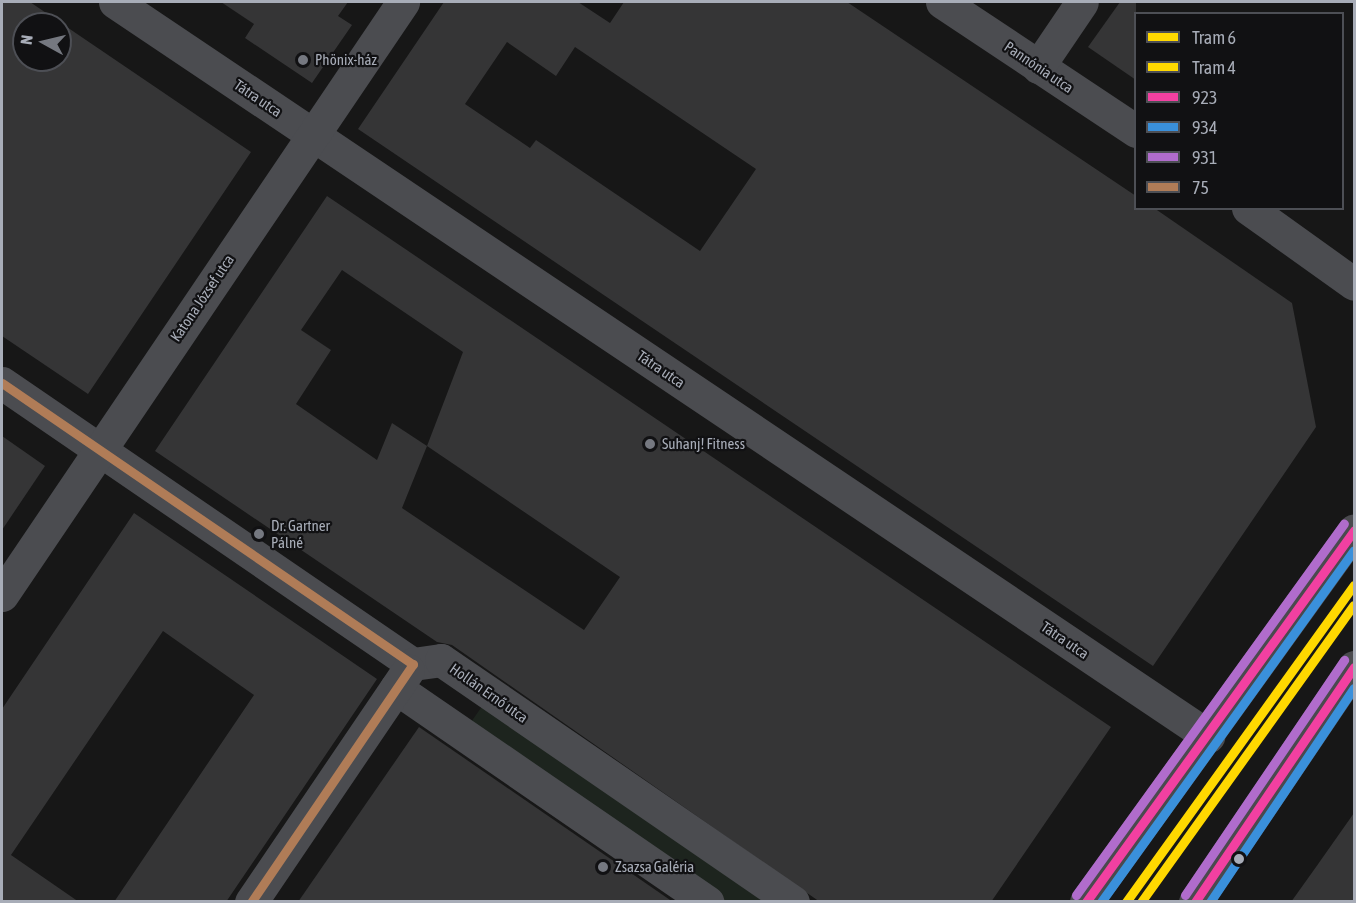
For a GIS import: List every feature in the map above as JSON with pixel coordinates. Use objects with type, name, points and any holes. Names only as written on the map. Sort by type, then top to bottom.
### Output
[{"type":"main road","points":[[1086,902],[1208,736],[1354,530]]},
{"type":"main road","points":[[1195,902],[1354,667]]},
{"type":"street","name":"Tátra utca","points":[[115,2],[1208,736]]},
{"type":"street","name":"Katona József utca","points":[[2,595],[404,2]]},
{"type":"street","name":"Pannónia utca","points":[[942,2],[1134,130]]},
{"type":"street","points":[[1038,67],[1082,2]]},
{"type":"street","points":[[1251,210],[1354,284]]},
{"type":"street","points":[[2,382],[100,450],[707,902]]},
{"type":"street","name":"Hollán Ernő utca","points":[[404,676],[441,660],[793,902]]},
{"type":"street","points":[[251,902],[404,676]]},
{"type":"shaded area","points":[[485,702],[774,901],[725,901],[469,725]]},
{"type":"building","points":[[2,2],[30,2],[45,12],[12,12],[12,72],[72,72],[72,31],[251,152],[88,394],[2,336]]},
{"type":"building","name":"Phönix-ház","points":[[221,2],[348,2],[338,16],[352,25],[312,83],[245,38],[254,24]]},
{"type":"building","points":[[444,2],[578,2],[610,23],[624,2],[847,2],[1134,195],[1134,210],[1157,210],[1292,303],[1316,427],[1153,666],[358,129]],"holes":[[[507,42],[556,76],[575,47],[756,169],[700,251],[536,140],[530,148],[465,104]]]},
{"type":"building","points":[[1120,2],[1136,2],[1134,79],[1088,47]]},
{"type":"building","points":[[327,196],[1111,727],[991,902],[820,902],[452,645],[437,642],[155,451]],"holes":[[[342,270],[463,352],[427,446],[392,423],[377,460],[296,404],[331,350],[301,330]],[[427,446],[620,577],[584,630],[402,508]]]},
{"type":"building","points":[[2,436],[45,466],[2,530]]},
{"type":"building","points":[[134,513],[377,679],[226,902],[114,902],[254,695],[163,631],[11,855],[79,902],[2,902],[2,709]]},
{"type":"building","points":[[419,727],[673,902],[298,902]]},
{"type":"building","points":[[1354,813],[1354,902],[1291,902],[1316,867]]},
{"type":"tram line","name":"6","points":[[1126,902],[1354,585]]},
{"type":"tram line","name":"4","points":[[1141,902],[1354,605]]},
{"type":"transit line","name":"75","points":[[2,383],[413,664],[251,902]]},
{"type":"transit line","name":"931","points":[[1076,895],[1344,523]]},
{"type":"transit line","name":"923","points":[[1086,902],[1354,530]]},
{"type":"transit line","name":"934","points":[[1101,902],[1354,550]]},
{"type":"transit line","name":"931","points":[[1185,895],[1344,660]]},
{"type":"transit line","name":"923","points":[[1195,902],[1354,667]]},
{"type":"transit line","name":"934","points":[[1210,902],[1354,688]]},
{"type":"place","name":"Phönix-ház","points":[[303,60]]},
{"type":"place","name":"Suhanj! Fitness","points":[[650,444]]},
{"type":"place","name":"Dr. Gartner Pálné","points":[[259,534]]},
{"type":"place","name":"Zsazsa Galéria","points":[[603,867]]}]
